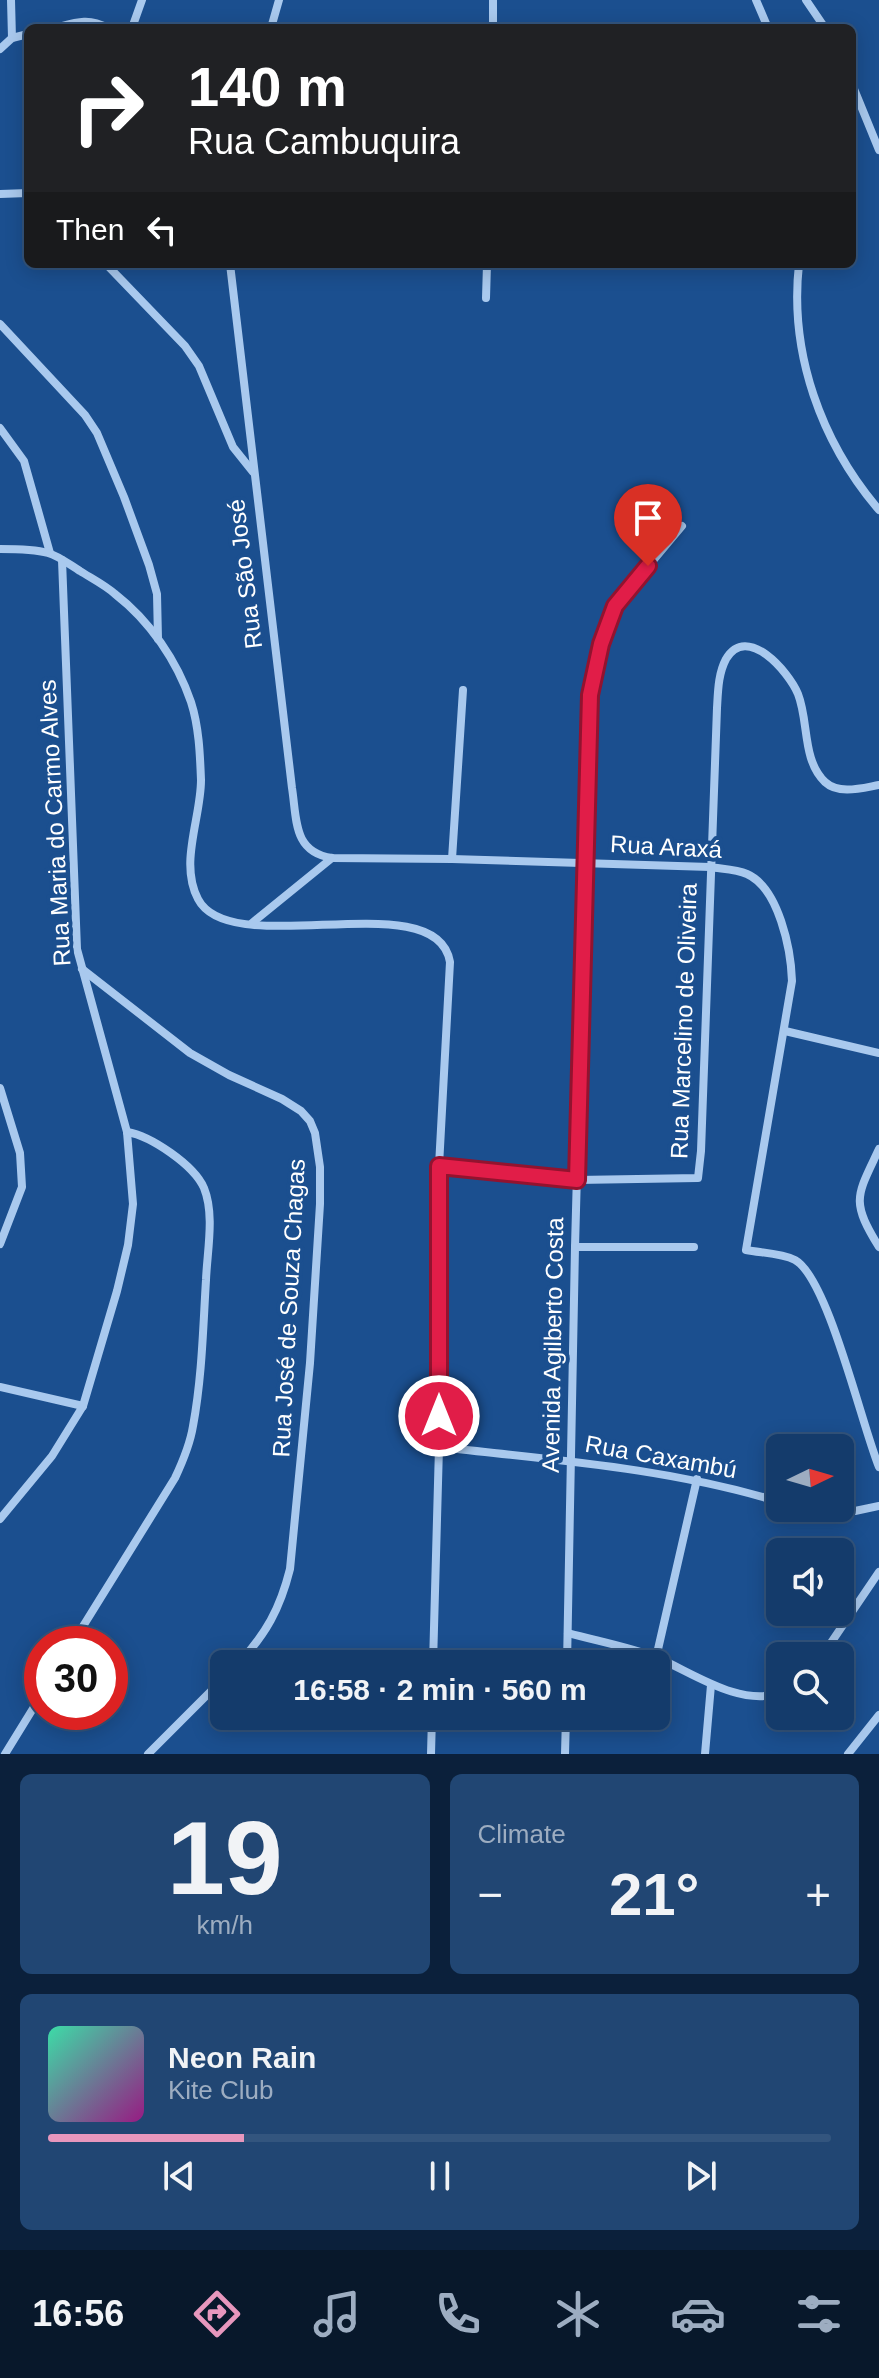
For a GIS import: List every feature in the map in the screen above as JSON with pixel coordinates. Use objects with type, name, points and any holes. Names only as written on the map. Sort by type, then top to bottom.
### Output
[{"type":"street","points":[[11,0],[12,38]]},
{"type":"street","points":[[133,24],[142,0]]},
{"type":"street","points":[[272,24],[279,0]]},
{"type":"street","points":[[493,0],[493,24]]},
{"type":"street","points":[[756,0],[766,24]]},
{"type":"street","points":[[806,0],[822,24]]},
{"type":"street","points":[[70,24],[82,21],[100,24]]},
{"type":"street","points":[[0,49],[12,38],[24,35]]},
{"type":"street","points":[[856,94],[879,150]]},
{"type":"street","points":[[0,194],[24,193]]},
{"type":"street","points":[[110,268],[192,356],[233,447],[253,472]]},
{"type":"street","name":"Rua São José","points":[[230,268],[253,472],[300,835],[306,848],[315,856],[332,858]]},
{"type":"street","points":[[486,298],[487,268]]},
{"type":"street","points":[[799,268],[797,321],[803,358],[816,403],[843,463],[879,510]]},
{"type":"street","points":[[0,324],[85,415],[97,433],[149,565],[157,594],[158,639]]},
{"type":"street","points":[[0,428],[24,461],[50,553]]},
{"type":"street","name":"Avenida Agilberto Costa","points":[[567,1650],[590,695],[601,644],[615,606],[682,526]]},
{"type":"street","points":[[0,549],[50,553],[116,594],[158,639],[179,673],[192,704],[198,734],[201,783],[189,867],[192,887],[200,903],[219,919],[234,923],[380,924],[412,928],[442,941],[448,952],[450,962],[439,1166],[439,1447],[433,1650]]},
{"type":"street","name":"Rua Maria do Carmo Alves","points":[[0,1519],[52,1456],[83,1406],[128,1245],[133,1204],[127,1132],[77,949],[62,560]]},
{"type":"street","name":"Rua Marcelino de Oliveira","points":[[577,1180],[698,1178],[719,685],[721,669],[734,650],[751,646],[762,651],[793,684],[799,698],[812,760],[822,779],[838,789],[879,785]]},
{"type":"street","points":[[452,859],[463,690]]},
{"type":"street","points":[[252,923],[332,858]]},
{"type":"street","name":"Rua Araxá","points":[[332,858],[710,867],[745,873],[764,888],[783,924],[792,981],[746,1250],[795,1260],[814,1281],[841,1349],[879,1467]]},
{"type":"street","name":"Rua José de Souza Chagas","points":[[81,969],[190,1053],[301,1111],[310,1121],[319,1148],[320,1204],[310,1363],[290,1569],[272,1621],[251,1650]]},
{"type":"street","points":[[785,1031],[879,1053]]},
{"type":"street","points":[[0,1088],[20,1153],[22,1187],[0,1244]]},
{"type":"street","points":[[83,1626],[175,1478],[193,1428],[200,1374],[208,1233],[205,1190],[200,1181],[155,1142],[143,1135],[127,1132]]},
{"type":"street","points":[[879,1149],[860,1189],[858,1201],[879,1247]]},
{"type":"street","points":[[439,1166],[577,1180]]},
{"type":"street","points":[[575,1247],[694,1247]]},
{"type":"street","points":[[0,1387],[83,1406]]},
{"type":"street","name":"Rua Caxambú","points":[[439,1447],[697,1479],[766,1498]]},
{"type":"street","points":[[658,1650],[697,1479]]},
{"type":"street","points":[[854,1511],[879,1506]]},
{"type":"street","points":[[832,1642],[879,1572]]},
{"type":"street","points":[[568,1633],[628,1650]]},
{"type":"street","points":[[670,1665],[711,1685],[766,1697]]},
{"type":"street","points":[[705,1754],[711,1685]]},
{"type":"street","points":[[148,1754],[210,1692]]},
{"type":"street","points":[[848,1754],[879,1715]]},
{"type":"street","points":[[5,1754],[24,1723]]},
{"type":"street","points":[[431,1754],[432,1730]]},
{"type":"street","points":[[565,1754],[566,1730]]},
{"type":"route","points":[[439,1416],[439,1166],[577,1180],[590,695],[601,644],[615,606],[648,566]]}]
